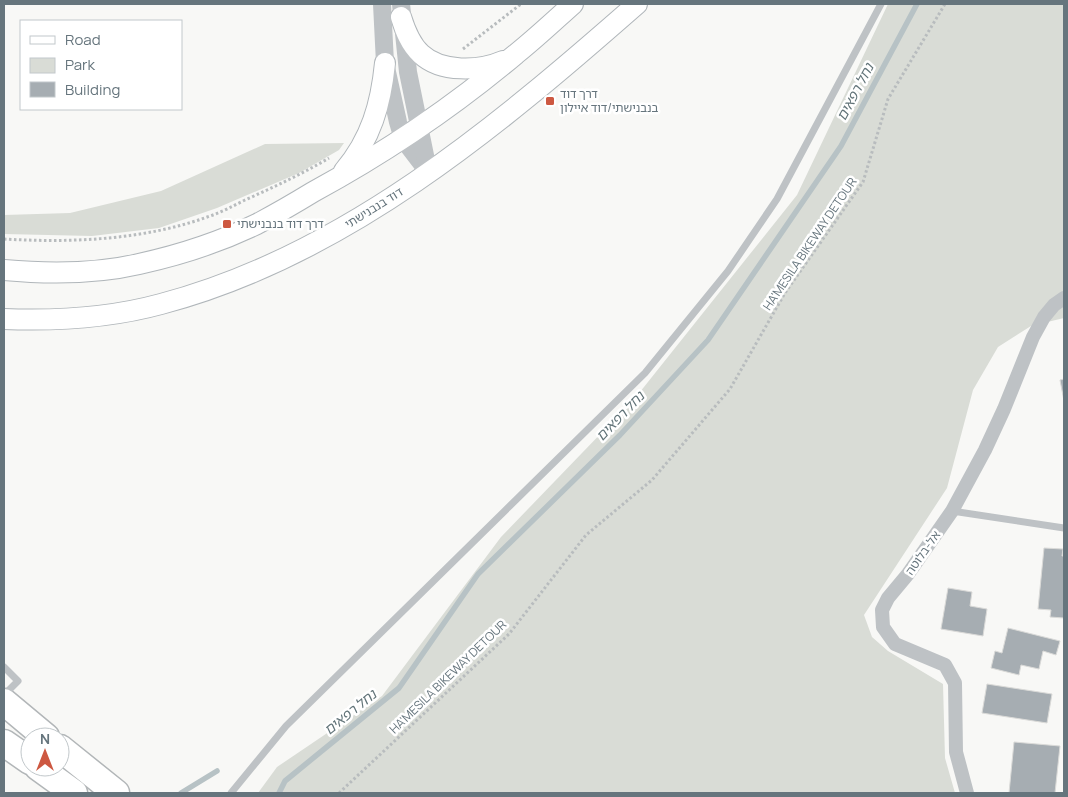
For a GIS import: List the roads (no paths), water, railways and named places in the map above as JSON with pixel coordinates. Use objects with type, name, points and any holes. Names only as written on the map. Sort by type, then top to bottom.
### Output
[{"type":"highway","points":[[4,702],[34,727]]},
{"type":"highway","points":[[4,743],[20,755]]},
{"type":"highway","points":[[70,756],[116,793]]},
{"type":"highway","points":[[52,777],[74,793]]},
{"type":"main road","points":[[4,270],[54,272],[95,270],[138,264],[221,240],[257,224],[337,179],[420,128],[516,54],[573,4]]},
{"type":"main road","name":"דוד בנבנישתי","points":[[4,319],[69,319],[116,313],[161,304],[209,289],[258,270],[304,248],[348,224],[429,173],[514,110],[637,4]]},
{"type":"main road","points":[[401,10],[411,42],[419,53],[434,63],[455,68],[485,66],[500,62],[516,54]]},
{"type":"main road","points":[[337,179],[352,162],[372,125],[382,94],[385,63]]},
{"type":"street","points":[[382,4],[385,63],[392,101],[403,139],[429,173]]},
{"type":"street","points":[[401,10],[408,72],[429,173]]},
{"type":"street","name":"אל-בלוטה","points":[[967,793],[956,752],[955,683],[945,665],[895,644],[883,627],[882,610],[888,598],[908,574],[952,511],[989,442],[1033,337],[1044,317],[1054,305],[1064,298]]},
{"type":"lane","points":[[231,793],[286,726],[638,380],[663,351],[728,272],[777,199],[881,4]]},
{"type":"lane","points":[[952,511],[1064,528]]},
{"type":"lane","points":[[4,667],[18,681],[4,695]]},
{"type":"waterway","name":"נחל רפאים","points":[[279,793],[285,781],[399,688],[478,574],[620,435],[708,340],[841,146],[917,4]]},
{"type":"waterway","name":"נחל רפאים","points":[[181,793],[217,771]]},
{"type":"place","name":"דרך דוד בנבנישתי/דוד איילון","points":[[550,101]]},
{"type":"place","name":"דרך דוד בנבנישתי","points":[[227,224]]}]
